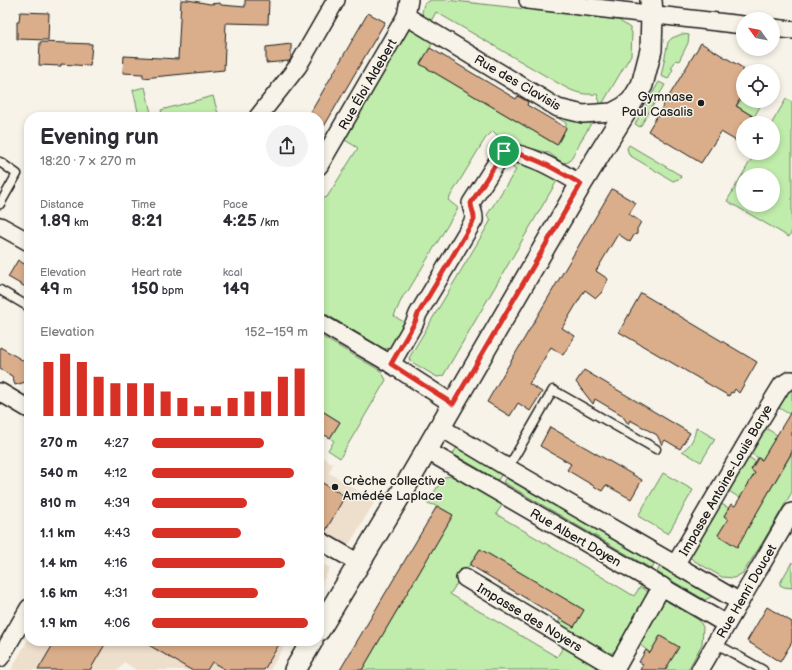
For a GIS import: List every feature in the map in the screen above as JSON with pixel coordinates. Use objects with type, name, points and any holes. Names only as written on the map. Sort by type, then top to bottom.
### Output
[{"type":"street","points":[[262,112],[298,66],[336,0]]},
{"type":"street","points":[[528,0],[651,7],[696,21],[736,24]]},
{"type":"street","points":[[324,622],[440,427],[581,184],[642,84],[651,50],[651,7]]},
{"type":"street","name":"Rue des Clavisis","points":[[408,8],[558,108],[583,114],[612,112],[624,106],[635,97]]},
{"type":"street","name":"Rue Éloi Aldebert","points":[[324,157],[408,8]]},
{"type":"street","points":[[391,364],[412,329],[418,314],[474,220],[475,216],[471,209],[471,203],[504,151],[519,154],[548,164],[581,184]]},
{"type":"street","points":[[0,226],[24,239]]},
{"type":"street","points":[[324,325],[391,364],[453,404]]},
{"type":"street","name":"Impasse Antoine-Louis Barye","points":[[675,566],[782,385],[792,380]]},
{"type":"street","points":[[0,392],[24,406]]},
{"type":"street","name":"Rue Albert Doyen","points":[[440,427],[675,566],[740,602]]},
{"type":"street","name":"Rue Albert Doyen","points":[[426,450],[726,624]]},
{"type":"street","name":"Rue Henri Doucet","points":[[700,670],[726,624],[787,533],[792,512]]},
{"type":"street","points":[[324,543],[359,564]]},
{"type":"street","name":"Impasse des Noyers","points":[[465,578],[616,669]]},
{"type":"street","points":[[616,669],[662,586]]},
{"type":"street","points":[[0,658],[24,617]]},
{"type":"street","points":[[295,670],[309,646]]},
{"type":"lane","points":[[0,162],[17,174],[0,204]]},
{"type":"lane","points":[[0,290],[24,304]]},
{"type":"lane","points":[[508,468],[553,390],[656,449]]},
{"type":"lane","points":[[716,643],[763,670]]},
{"type":"shaded area","name":"Crèche collective Amédée Laplace","points":[[324,458],[333,464],[329,473],[375,501],[350,543],[341,545],[324,535]]},
{"type":"shaded area","points":[[324,565],[330,568],[324,578]]},
{"type":"shaded area","points":[[24,646],[284,646],[270,670],[136,670],[124,662],[119,670],[11,670]]},
{"type":"green space","points":[[431,0],[446,0],[617,19],[630,28],[632,33],[631,55],[601,106],[597,94],[584,94],[568,88],[436,12],[430,23],[423,17],[422,10],[424,4]]},
{"type":"green space","points":[[412,28],[434,41],[420,64],[557,145],[566,128],[566,123],[550,113],[552,109],[593,120],[569,162],[563,163],[549,153],[503,141],[493,131],[485,139],[448,200],[458,208],[408,291],[403,296],[394,316],[407,324],[393,348],[384,349],[324,313],[324,198],[327,197],[358,148],[340,137],[363,107],[388,64],[386,58],[408,29]]},
{"type":"green space","points":[[682,34],[689,35],[688,43],[679,61],[676,60],[671,68],[673,69],[668,79],[661,76],[668,42],[672,38]]},
{"type":"green space","points":[[659,82],[665,85],[640,127],[635,124]]},
{"type":"green space","points":[[145,87],[151,112],[138,112],[133,90]]},
{"type":"green space","points":[[213,96],[218,112],[162,112],[161,110]]},
{"type":"green space","points":[[786,99],[792,102],[792,231],[789,237],[746,212],[780,212],[780,168],[746,168],[751,160],[780,160],[780,116],[776,116]]},
{"type":"green space","points":[[740,108],[759,108],[755,116]]},
{"type":"green space","points":[[629,145],[680,175],[681,178],[673,181],[629,155],[627,148]]},
{"type":"green space","points":[[513,161],[521,161],[558,179],[443,376],[437,377],[410,361],[409,358],[491,220],[487,215],[516,170],[508,164]]},
{"type":"green space","points":[[736,186],[736,206],[727,201]]},
{"type":"green space","points":[[324,338],[381,371],[386,380],[340,458],[328,450],[334,441],[330,438],[340,422],[324,412]]},
{"type":"green space","points":[[792,386],[792,410],[789,414],[776,406]]},
{"type":"green space","points":[[696,427],[715,439],[701,462],[682,451],[688,447],[692,441]]},
{"type":"green space","points":[[764,427],[777,435],[762,460],[748,452]]},
{"type":"green space","points":[[458,445],[503,472],[498,480],[453,454]]},
{"type":"green space","points":[[792,453],[792,492],[743,573],[734,578],[722,577],[693,560],[690,557],[690,551],[719,503],[729,508],[724,516],[728,519],[718,535],[737,546]]},
{"type":"green space","points":[[747,456],[756,462],[755,473],[740,498],[727,490]]},
{"type":"green space","points":[[663,473],[693,490],[668,534],[638,516]]},
{"type":"green space","points":[[508,474],[656,561],[652,569],[503,482]]},
{"type":"green space","points":[[452,476],[503,504],[496,514],[634,596],[640,587],[650,593],[619,647],[612,653],[605,654],[557,627],[560,619],[574,627],[584,610],[480,549],[450,594],[557,657],[564,646],[596,665],[599,670],[362,670],[453,515],[437,506],[427,503],[444,477]]},
{"type":"green space","points":[[792,562],[792,588],[784,587],[780,585],[780,583]]},
{"type":"green space","points":[[661,564],[715,595],[705,600],[657,572]]},
{"type":"green space","points":[[663,599],[699,620],[703,627],[702,644],[688,670],[665,670],[679,647],[660,636],[650,653],[638,643]]},
{"type":"building","points":[[181,0],[210,4],[220,3],[221,5],[245,7],[245,0],[269,0],[268,24],[226,23],[224,70],[143,78],[143,74],[123,73],[124,56],[178,59]]},
{"type":"building","points":[[20,12],[49,13],[48,40],[17,39],[17,22],[19,22]]},
{"type":"building","points":[[368,13],[385,22],[324,126],[324,112],[311,112]]},
{"type":"building","points":[[40,42],[92,44],[90,66],[61,64],[61,66],[39,65]]},
{"type":"building","name":"Gymnase Paul Casalis","points":[[701,43],[736,64],[736,108],[739,108],[752,116],[736,116],[736,141],[721,132],[701,163],[648,131]]},
{"type":"building","points":[[291,44],[291,59],[289,61],[266,63],[266,47]]},
{"type":"building","points":[[430,48],[516,99],[518,96],[528,102],[527,105],[566,128],[557,145],[420,64]]},
{"type":"building","points":[[612,189],[636,203],[629,214],[641,222],[637,229],[637,234],[634,235],[630,242],[618,234],[596,271],[608,279],[602,292],[596,298],[585,290],[562,328],[575,336],[563,355],[551,347],[529,384],[542,392],[530,411],[518,403],[510,416],[487,402]]},
{"type":"building","points":[[18,260],[24,264],[24,286],[8,277]]},
{"type":"building","points":[[641,293],[757,362],[739,393],[735,389],[729,396],[619,332]]},
{"type":"building","points":[[0,347],[24,361],[24,382],[15,385],[12,376],[0,369]]},
{"type":"building","points":[[584,370],[690,433],[680,449],[665,440],[662,445],[657,435],[630,420],[628,424],[622,415],[595,399],[593,404],[576,382]]},
{"type":"building","points":[[792,410],[792,452],[737,547],[718,535],[728,519],[724,516],[731,504],[735,506],[755,473],[751,470],[758,458],[762,460]]},
{"type":"building","points":[[324,412],[340,422],[330,438],[324,435]]},
{"type":"building","points":[[550,427],[642,480],[631,499],[606,485],[602,491],[567,470],[571,464],[540,446]]},
{"type":"building","points":[[324,484],[345,496],[324,532]]},
{"type":"building","points":[[437,506],[453,515],[362,670],[340,670]]},
{"type":"building","points":[[480,549],[584,610],[574,627],[470,565]]},
{"type":"building","points":[[767,607],[792,622],[792,642],[780,662],[747,641]]},
{"type":"building","points":[[660,636],[679,647],[665,670],[640,670],[643,664],[639,662],[646,650],[650,653]]},
{"type":"building","points":[[52,646],[104,646],[90,670],[38,670]]},
{"type":"building","points":[[150,646],[278,646],[264,670],[226,670],[212,662],[207,670],[191,670]]},
{"type":"place","name":"Gymnase Paul Casalis","points":[[701,103]]},
{"type":"place","name":"Crèche collective Amédée Laplace","points":[[335,487]]},
{"type":"route","points":[[504,151],[519,154],[548,164],[581,184],[453,404],[391,364],[418,314],[474,220],[475,216],[471,209],[471,203],[504,151]]}]
